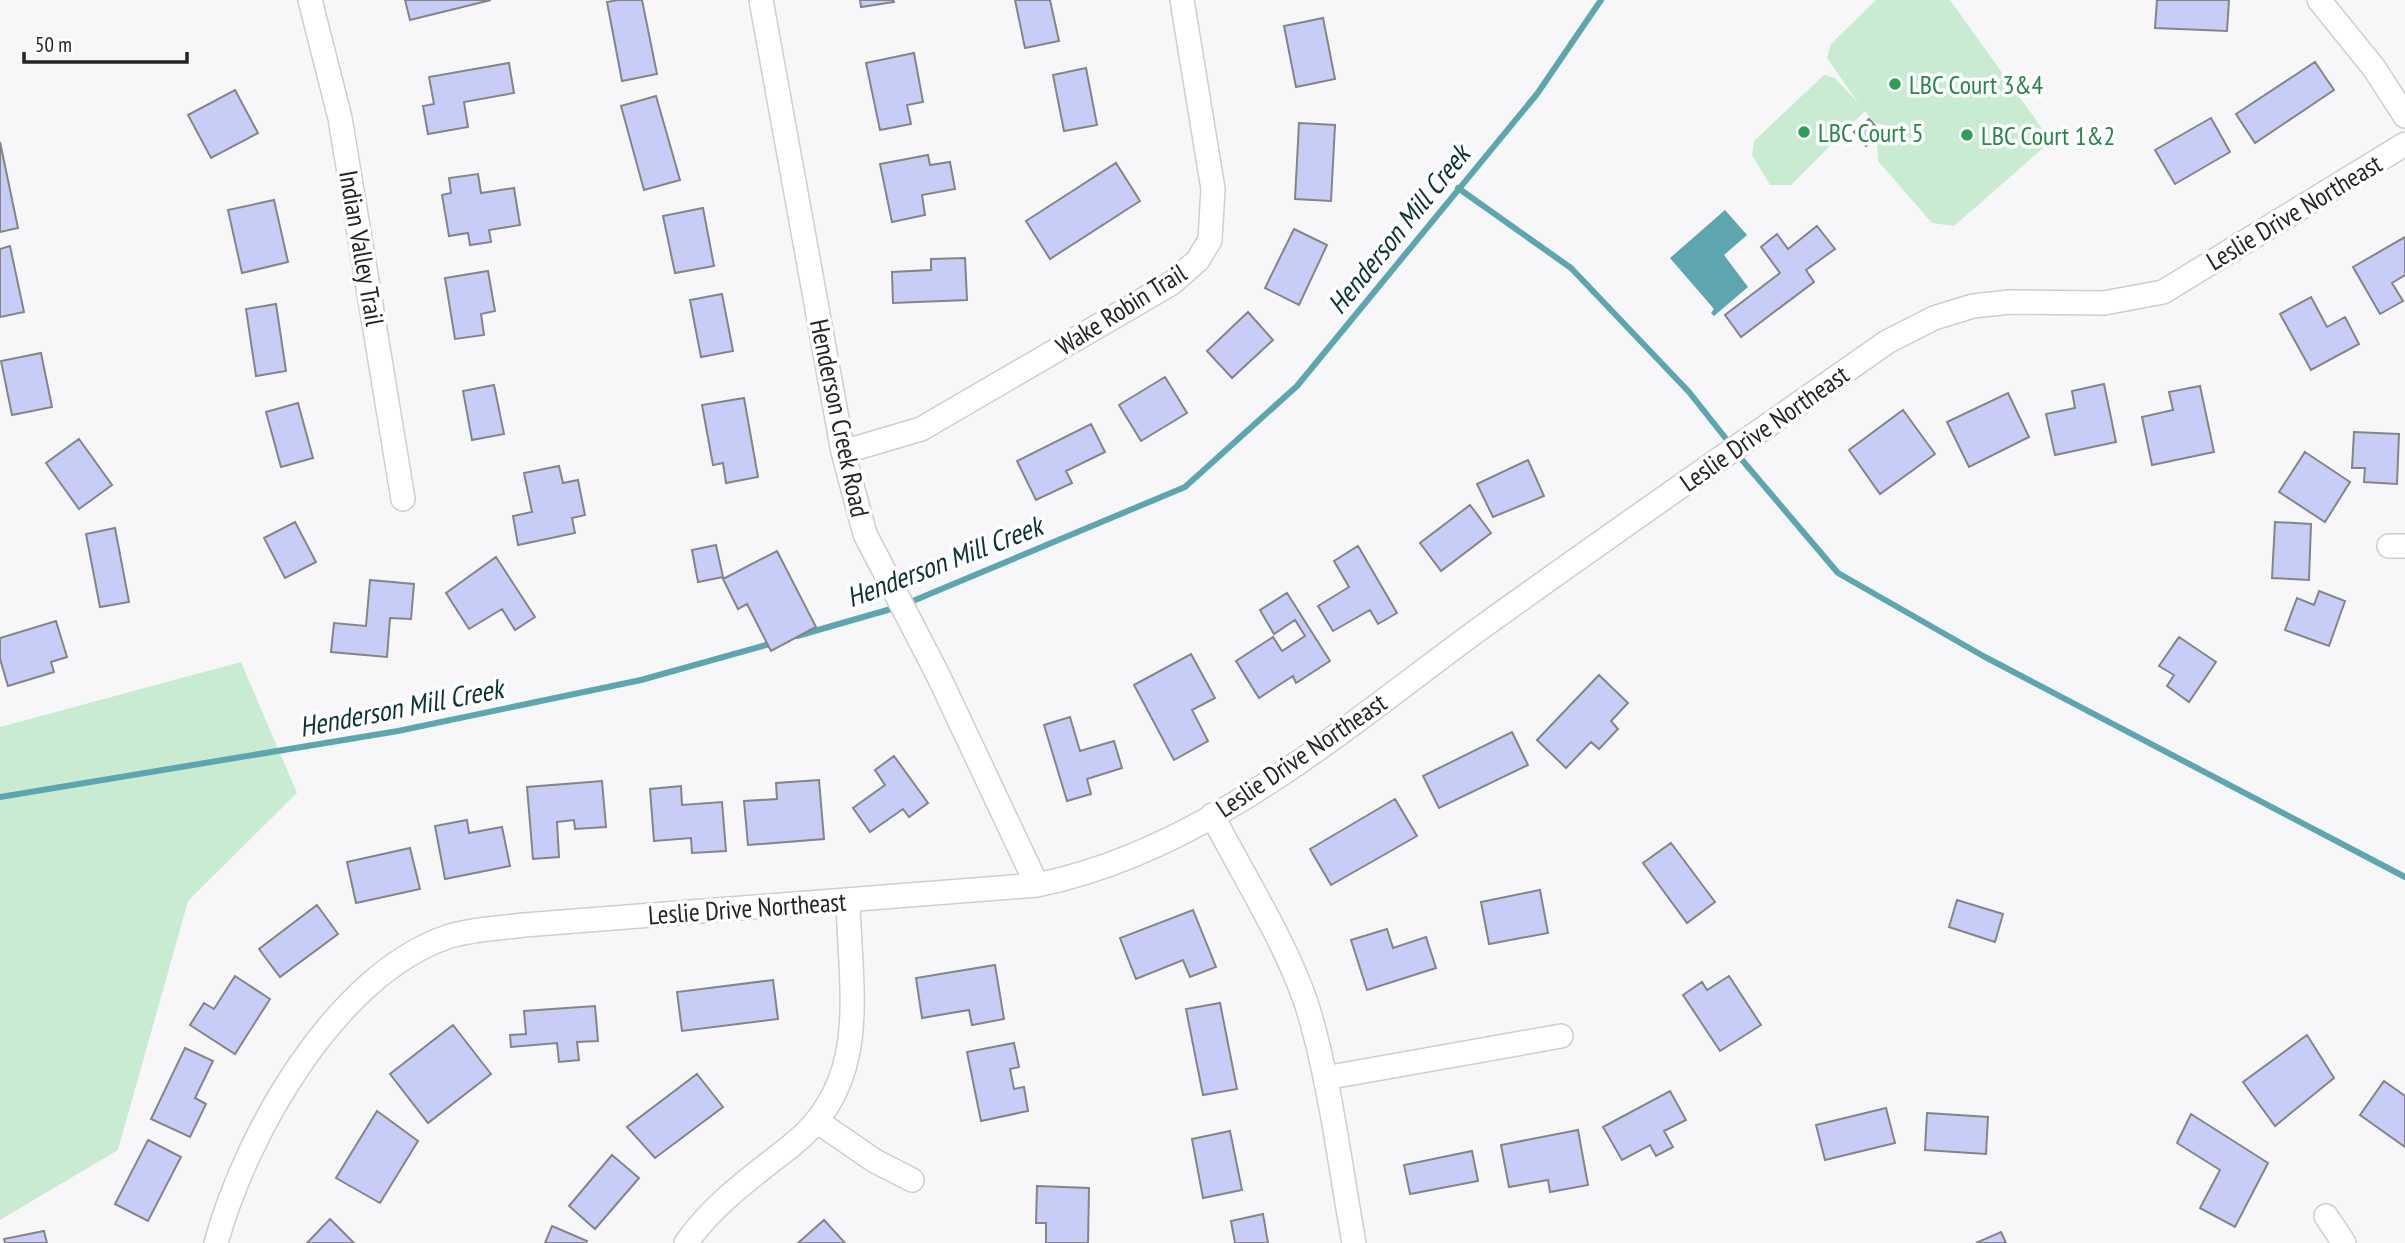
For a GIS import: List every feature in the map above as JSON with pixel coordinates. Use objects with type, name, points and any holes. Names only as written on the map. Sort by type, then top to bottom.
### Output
[{"type":"street","name":"Indian Valley Trail","points":[[310,0],[340,118],[404,499]]},
{"type":"street","name":"Henderson Creek Road","points":[[761,0],[843,452],[865,534],[939,675],[1037,885]]},
{"type":"street","name":"Wake Robin Trail","points":[[843,452],[921,429],[1172,282],[1198,260],[1210,240],[1213,189],[1182,0]]},
{"type":"street","points":[[2319,0],[2374,68],[2405,116]]},
{"type":"street","name":"Leslie Drive Northeast","points":[[216,1243],[228,1200],[246,1157],[298,1067],[350,1002],[415,952],[451,936],[524,925],[1037,885],[1078,877],[1126,858],[1212,815],[1328,743],[1484,625],[1887,342],[1934,318],[1973,306],[2010,302],[2104,303],[2163,292],[2405,144]]},
{"type":"street","points":[[1212,815],[1294,974],[1308,1011],[1325,1078],[1354,1243]]},
{"type":"street","points":[[685,1243],[746,1180],[818,1122],[834,1100],[852,1038],[848,900]]},
{"type":"street","points":[[1325,1078],[1561,1036]]},
{"type":"street","points":[[818,1122],[875,1161],[912,1180]]},
{"type":"street","points":[[2326,1216],[2344,1243]]},
{"type":"green space","points":[[1876,0],[1950,0],[2051,141],[1954,226],[1932,223],[1878,161],[1877,145],[1895,128],[1873,122],[1865,111],[1791,185],[1770,185],[1752,155],[1754,141],[1824,75],[1835,78],[1859,104],[1827,58],[1831,44]]},
{"type":"green space","points":[[241,662],[297,793],[188,901],[118,1150],[0,1220],[0,727]]},
{"type":"water","points":[[1725,210],[1747,235],[1724,255],[1748,287],[1714,316],[1711,313],[1714,309],[1670,258]]},
{"type":"building","points":[[405,0],[491,0],[410,20]]},
{"type":"building","points":[[642,0],[657,74],[622,81],[607,2]]},
{"type":"building","points":[[860,0],[893,0],[894,2],[861,7]]},
{"type":"building","points":[[1015,0],[1050,0],[1059,41],[1025,48]]},
{"type":"building","points":[[2157,0],[2229,0],[2227,31],[2155,28]]},
{"type":"building","points":[[1323,18],[1335,79],[1296,87],[1284,26]]},
{"type":"building","points":[[914,53],[923,102],[907,105],[911,124],[880,130],[866,63]]},
{"type":"building","points":[[2315,62],[2334,90],[2255,143],[2236,114]]},
{"type":"building","points":[[509,63],[514,93],[464,102],[468,127],[428,134],[423,106],[434,104],[429,77]]},
{"type":"building","points":[[1086,68],[1097,125],[1064,131],[1053,75]]},
{"type":"building","points":[[235,90],[258,133],[211,158],[188,115]]},
{"type":"building","points":[[656,96],[680,180],[644,190],[621,106]]},
{"type":"building","points":[[2211,118],[2230,152],[2175,184],[2155,150]]},
{"type":"building","points":[[1869,119],[1881,132],[1866,146],[1854,132]]},
{"type":"building","points":[[1299,123],[1335,125],[1331,201],[1295,199]]},
{"type":"building","points":[[0,142],[18,228],[0,232]]},
{"type":"building","points":[[928,155],[930,165],[950,162],[955,189],[922,195],[925,215],[892,222],[880,164]]},
{"type":"building","points":[[1116,163],[1140,201],[1050,259],[1026,221]]},
{"type":"building","points":[[478,174],[481,193],[514,188],[520,225],[489,230],[491,242],[470,245],[468,233],[449,236],[442,195],[451,193],[449,178]]},
{"type":"building","points":[[274,200],[288,262],[242,273],[228,210]]},
{"type":"building","points":[[703,208],[714,266],[675,273],[663,216]]},
{"type":"building","points":[[1817,226],[1835,249],[1806,270],[1814,282],[1741,337],[1725,315],[1780,273],[1761,247],[1777,234],[1788,249]]},
{"type":"building","points":[[1294,229],[1327,245],[1299,305],[1265,288]]},
{"type":"building","points":[[2405,237],[2405,275],[2392,283],[2403,301],[2380,314],[2353,267]]},
{"type":"building","points":[[10,246],[24,312],[0,317],[0,249]]},
{"type":"building","points":[[965,258],[967,300],[893,303],[892,272],[931,270],[931,259]]},
{"type":"building","points":[[488,271],[495,311],[481,314],[484,335],[455,339],[445,278]]},
{"type":"building","points":[[722,294],[733,351],[701,357],[690,300]]},
{"type":"building","points":[[2311,297],[2327,327],[2345,317],[2359,344],[2311,370],[2280,314]]},
{"type":"building","points":[[276,304],[286,371],[256,376],[246,309]]},
{"type":"building","points":[[1248,312],[1273,340],[1232,378],[1207,351]]},
{"type":"building","points":[[41,353],[52,407],[12,415],[1,361]]},
{"type":"building","points":[[1165,377],[1187,413],[1141,441],[1119,405]]},
{"type":"building","points":[[2104,384],[2116,442],[2055,455],[2046,414],[2075,408],[2072,391]]},
{"type":"building","points":[[494,385],[504,434],[472,440],[463,391]]},
{"type":"building","points":[[2200,386],[2214,452],[2152,465],[2142,417],[2173,410],[2169,392]]},
{"type":"building","points":[[2008,393],[2029,437],[1969,467],[1947,422]]},
{"type":"building","points":[[744,398],[758,477],[726,483],[723,463],[713,465],[702,405]]},
{"type":"building","points":[[298,403],[313,458],[281,467],[266,412]]},
{"type":"building","points":[[1903,410],[1935,454],[1880,494],[1849,450]]},
{"type":"building","points":[[1091,424],[1105,452],[1066,471],[1072,483],[1036,500],[1017,461]]},
{"type":"building","points":[[2354,432],[2399,434],[2397,484],[2364,482],[2365,468],[2352,468]]},
{"type":"building","points":[[79,439],[112,485],[79,509],[46,463]]},
{"type":"building","points":[[2305,452],[2350,482],[2325,522],[2279,492]]},
{"type":"building","points":[[1528,460],[1544,496],[1493,517],[1477,484]]},
{"type":"building","points":[[559,466],[563,483],[578,480],[585,515],[572,518],[575,533],[518,545],[513,516],[532,512],[524,473]]},
{"type":"building","points":[[1470,505],[1491,533],[1441,571],[1420,543]]},
{"type":"building","points":[[295,522],[316,562],[285,578],[264,538]]},
{"type":"building","points":[[2275,522],[2311,524],[2309,580],[2272,578]]},
{"type":"building","points":[[115,528],[129,602],[100,607],[86,534]]},
{"type":"building","points":[[716,545],[723,577],[698,582],[692,550]]},
{"type":"building","points":[[1358,546],[1397,613],[1378,624],[1370,610],[1333,631],[1318,606],[1349,587],[1334,561]]},
{"type":"building","points":[[777,551],[816,627],[771,651],[747,604],[738,609],[723,579]]},
{"type":"building","points":[[496,557],[535,617],[515,630],[502,609],[469,629],[446,593]]},
{"type":"building","points":[[370,580],[414,584],[411,619],[390,618],[387,657],[331,652],[334,623],[366,626]]},
{"type":"building","points":[[2319,591],[2345,601],[2329,646],[2285,630],[2297,598],[2314,605]]},
{"type":"building","points":[[1287,593],[1330,661],[1296,683],[1293,676],[1259,698],[1236,661],[1273,637],[1282,651],[1305,636],[1295,620],[1274,634],[1260,610]]},
{"type":"building","points":[[56,621],[67,657],[51,662],[54,672],[8,686],[0,659],[0,638]]},
{"type":"building","points":[[2179,637],[2216,662],[2189,702],[2167,686],[2174,675],[2159,666]]},
{"type":"building","points":[[1191,654],[1215,698],[1192,710],[1208,741],[1174,760],[1134,685]]},
{"type":"building","points":[[1599,675],[1628,703],[1611,721],[1618,729],[1599,749],[1591,742],[1566,768],[1537,740]]},
{"type":"building","points":[[1070,717],[1080,751],[1114,741],[1122,768],[1087,779],[1091,794],[1067,801],[1044,725]]},
{"type":"building","points":[[1512,732],[1528,765],[1439,808],[1423,776]]},
{"type":"building","points":[[894,756],[928,803],[909,817],[903,809],[870,832],[853,808],[885,785],[875,770]]},
{"type":"building","points":[[819,780],[824,839],[748,845],[744,801],[777,799],[776,783]]},
{"type":"building","points":[[602,781],[606,827],[575,829],[574,820],[557,822],[559,857],[533,859],[527,787]]},
{"type":"building","points":[[681,786],[682,805],[722,802],[726,851],[692,853],[691,838],[654,841],[650,789]]},
{"type":"building","points":[[1395,799],[1417,836],[1331,885],[1310,849]]},
{"type":"building","points":[[467,820],[469,833],[502,827],[510,866],[445,879],[435,826]]},
{"type":"building","points":[[1671,843],[1715,902],[1687,923],[1643,863]]},
{"type":"building","points":[[410,848],[420,889],[356,903],[347,862]]},
{"type":"building","points":[[1540,890],[1548,933],[1489,944],[1481,902]]},
{"type":"building","points":[[1957,900],[2003,914],[1995,942],[1949,927]]},
{"type":"building","points":[[317,905],[338,934],[280,977],[259,949]]},
{"type":"building","points":[[1193,910],[1216,967],[1190,977],[1183,960],[1136,979],[1120,938]]},
{"type":"building","points":[[1387,929],[1393,948],[1426,937],[1436,968],[1367,990],[1351,940]]},
{"type":"building","points":[[995,965],[1004,1019],[972,1025],[969,1010],[922,1018],[916,978]]},
{"type":"building","points":[[235,976],[270,999],[235,1054],[190,1025],[204,1003],[214,1009]]},
{"type":"building","points":[[1729,976],[1761,1025],[1720,1051],[1683,995],[1702,982],[1707,990]]},
{"type":"building","points":[[773,980],[778,1019],[682,1031],[677,992]]},
{"type":"building","points":[[1220,1003],[1237,1089],[1203,1095],[1186,1009]]},
{"type":"building","points":[[595,1006],[598,1041],[577,1042],[579,1060],[559,1062],[557,1043],[511,1047],[510,1035],[526,1034],[524,1011]]},
{"type":"building","points":[[453,1025],[491,1074],[428,1123],[390,1074]]},
{"type":"building","points":[[2307,1035],[2334,1078],[2275,1126],[2243,1082]]},
{"type":"building","points":[[1014,1043],[1019,1067],[1010,1069],[1014,1089],[1024,1087],[1028,1111],[981,1121],[967,1052]]},
{"type":"building","points":[[185,1048],[213,1061],[195,1098],[206,1104],[190,1137],[151,1119]]},
{"type":"building","points":[[697,1074],[723,1107],[655,1158],[627,1127]]},
{"type":"building","points":[[2384,1081],[2405,1096],[2405,1147],[2360,1115]]},
{"type":"building","points":[[1670,1091],[1686,1120],[1664,1131],[1673,1147],[1656,1156],[1650,1145],[1622,1160],[1603,1127]]},
{"type":"building","points":[[1886,1108],[1895,1143],[1825,1160],[1816,1125]]},
{"type":"building","points":[[377,1111],[418,1141],[380,1203],[336,1178]]},
{"type":"building","points":[[1927,1113],[1988,1117],[1986,1154],[1925,1150]]},
{"type":"building","points":[[2191,1114],[2268,1163],[2235,1227],[2200,1208],[2220,1170],[2177,1143]]},
{"type":"building","points":[[1578,1130],[1588,1185],[1550,1192],[1548,1180],[1509,1187],[1501,1145]]},
{"type":"building","points":[[1230,1131],[1242,1190],[1203,1198],[1192,1139]]},
{"type":"building","points":[[148,1140],[181,1157],[148,1221],[115,1204]]},
{"type":"building","points":[[1472,1151],[1478,1181],[1410,1194],[1404,1165]]},
{"type":"building","points":[[612,1155],[639,1178],[595,1229],[569,1206]]},
{"type":"building","points":[[1037,1186],[1089,1188],[1088,1243],[1046,1243],[1046,1223],[1036,1223]]},
{"type":"building","points":[[1263,1214],[1268,1243],[1235,1243],[1231,1221]]},
{"type":"building","points":[[330,1219],[354,1243],[307,1243]]},
{"type":"building","points":[[824,1220],[845,1243],[798,1243]]},
{"type":"building","points":[[552,1226],[587,1241],[545,1243]]},
{"type":"building","points":[[44,1231],[47,1243],[5,1243],[4,1239]]},
{"type":"building","points":[[2001,1232],[2006,1243],[1976,1243]]},
{"type":"waterway","name":"Henderson Mill Creek","points":[[908,603],[1185,487],[1297,386],[1537,94],[1601,0]]},
{"type":"waterway","points":[[1458,188],[1571,268],[1689,392],[1731,445]]},
{"type":"waterway","points":[[1737,454],[1838,573],[1985,657],[2405,877]]},
{"type":"waterway","name":"Henderson Mill Creek","points":[[797,636],[898,607]]},
{"type":"waterway","name":"Henderson Mill Creek","points":[[0,797],[398,731],[641,680],[773,643]]},
{"type":"place","name":"LBC Court 3&4","points":[[1895,84]]},
{"type":"place","name":"LBC Court 5","points":[[1804,132]]},
{"type":"place","name":"LBC Court 1&2","points":[[1967,135]]}]
